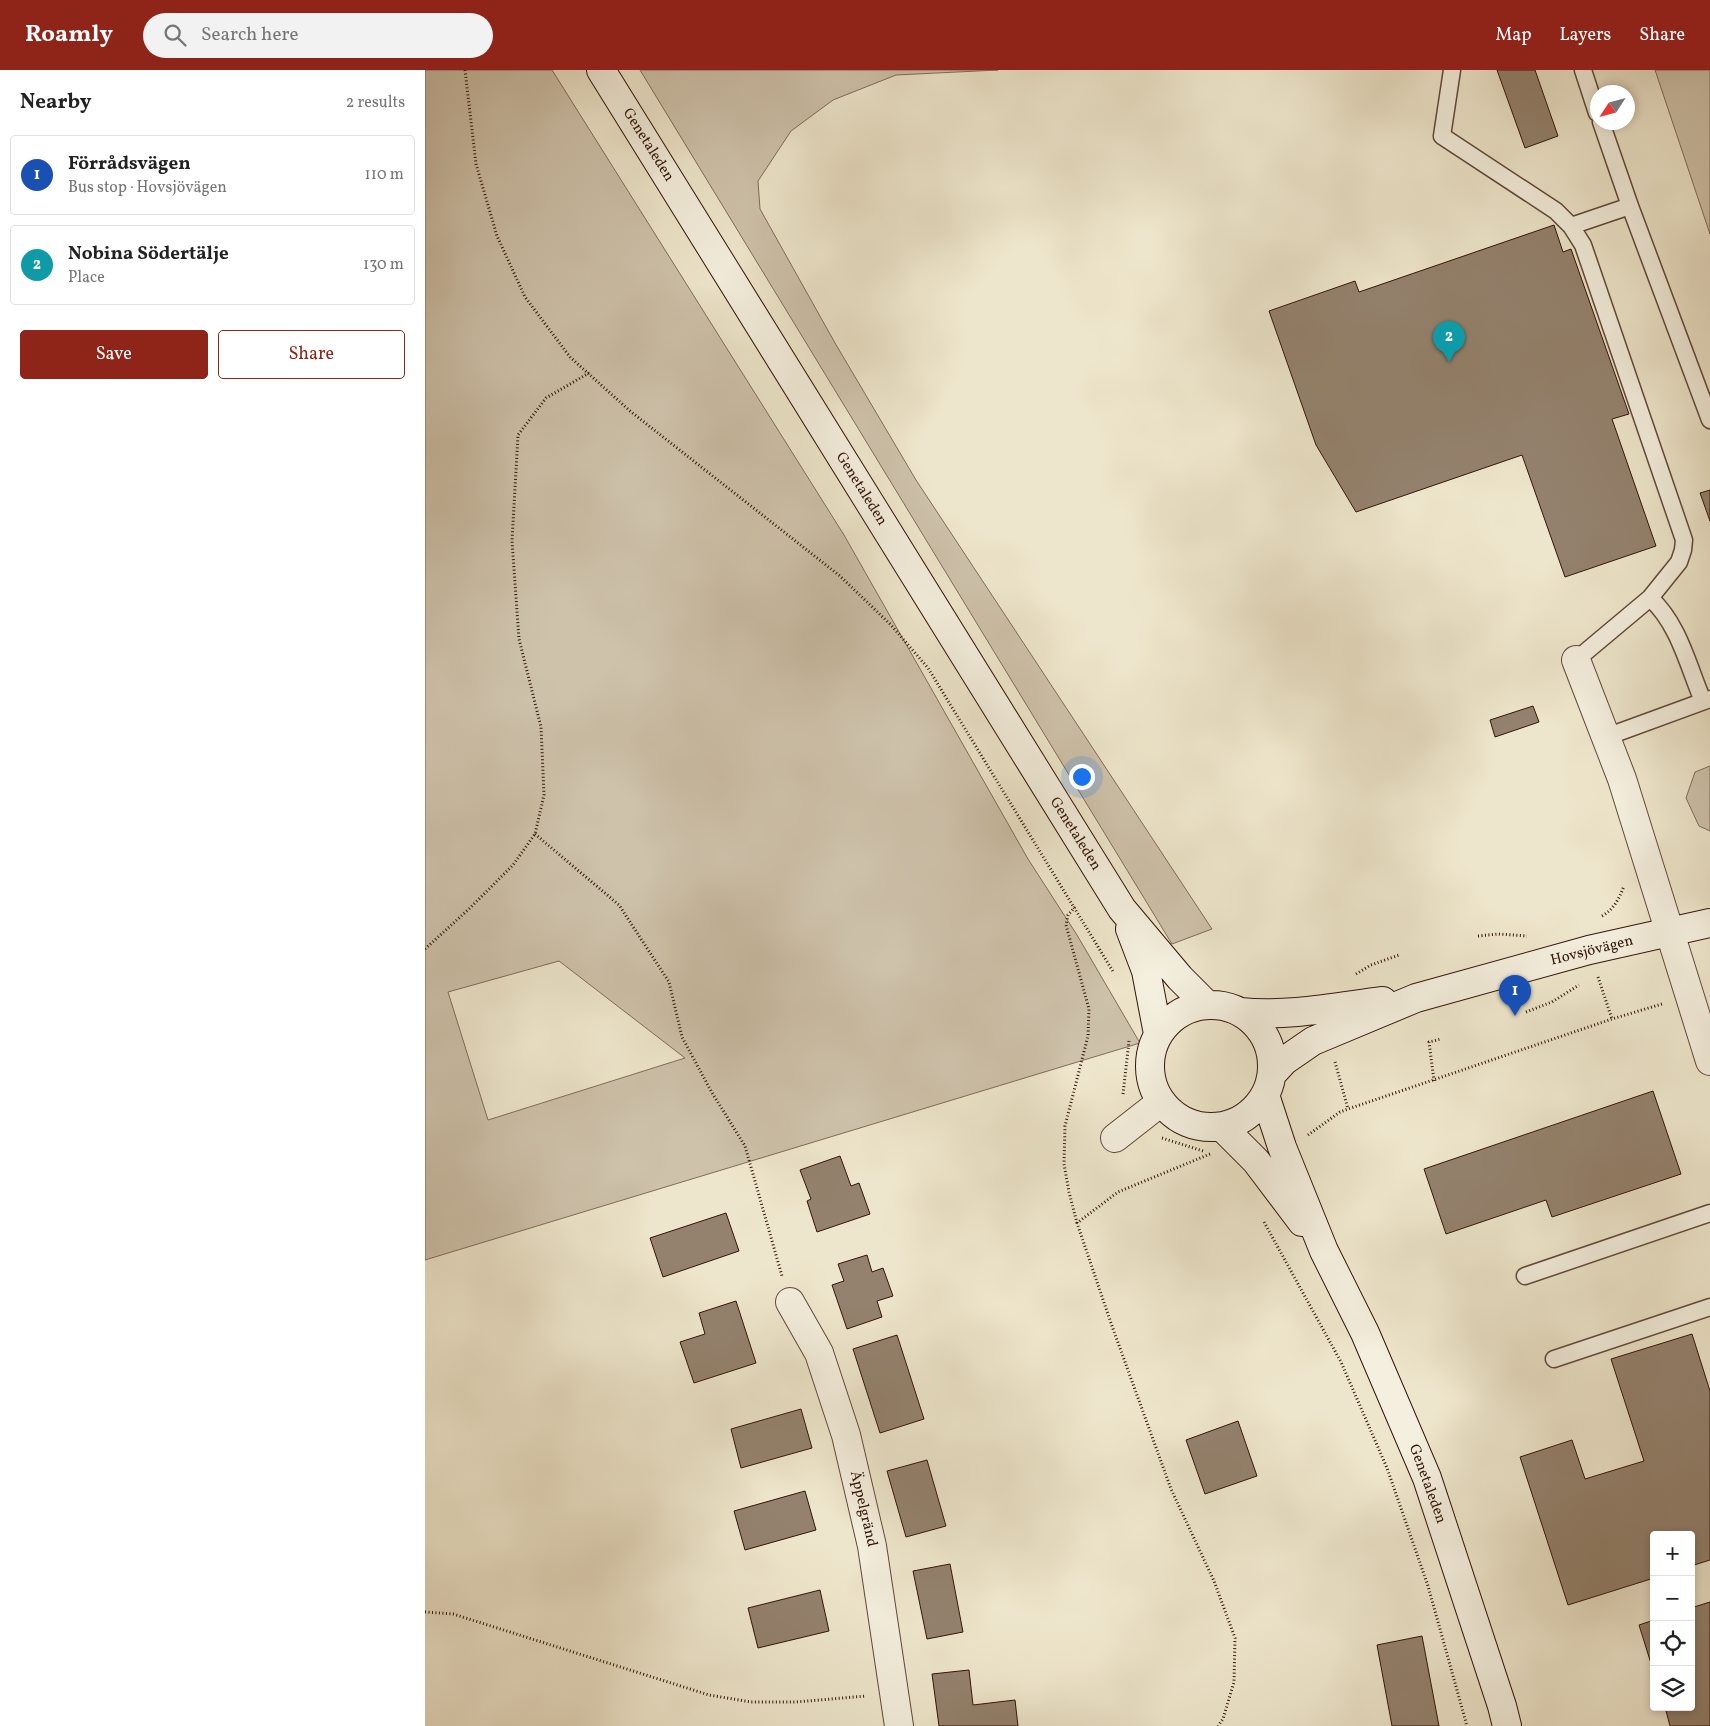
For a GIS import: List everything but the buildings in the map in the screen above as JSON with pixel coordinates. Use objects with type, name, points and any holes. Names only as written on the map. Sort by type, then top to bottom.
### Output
[{"type":"main road","name":"Genetaleden","points":[[601,70],[1122,909],[1180,978],[1207,1005]]},
{"type":"main road","points":[[1576,660],[1622,778],[1710,1061]]},
{"type":"main road","name":"Genetaleden","points":[[1122,909],[1146,971],[1158,1034]]},
{"type":"main road","name":"Hovsjövägen","points":[[1269,1084],[1284,1061],[1313,1041],[1417,998],[1589,950],[1710,923]]},
{"type":"main road","name":"Hovsjövägen","points":[[1240,1012],[1277,1014],[1417,998]]},
{"type":"main road","points":[[1207,1005],[1224,1006],[1240,1012],[1252,1020],[1262,1032],[1269,1045],[1272,1059],[1269,1084],[1257,1106],[1247,1116],[1235,1123],[1222,1127],[1208,1128],[1195,1126],[1170,1113],[1155,1092],[1149,1069],[1153,1045],[1158,1034],[1167,1022],[1179,1013],[1193,1007],[1207,1005]]},
{"type":"main road","name":"Genetaleden","points":[[1269,1084],[1282,1147],[1324,1251],[1365,1333],[1427,1478],[1507,1726]]},
{"type":"main road","points":[[1115,1138],[1161,1102]]},
{"type":"main road","name":"Genetaleden","points":[[1222,1127],[1256,1161],[1324,1251]]},
{"type":"main road","name":"Äppelgränd","points":[[790,1302],[819,1352],[846,1435],[871,1546],[899,1726]]},
{"type":"lane","points":[[1452,70],[1442,136],[1556,211],[1571,226],[1583,245],[1684,540],[1679,562],[1650,598],[1576,660]]},
{"type":"lane","points":[[1583,70],[1590,92]]},
{"type":"lane","points":[[1604,130],[1629,206],[1710,420]]},
{"type":"lane","points":[[1571,226],[1629,206]]},
{"type":"lane","points":[[1606,737],[1706,700],[1673,626],[1664,612],[1650,598]]},
{"type":"lane","points":[[1525,1276],[1710,1213]]},
{"type":"lane","points":[[1553,1359],[1710,1307]]},
{"type":"path","points":[[465,70],[476,164],[497,236],[525,297],[570,357],[630,411],[839,576],[891,625],[928,668],[1114,974]]},
{"type":"path","points":[[425,948],[471,908],[513,865],[535,834],[544,795],[541,727],[519,639],[512,541],[518,435],[546,398],[589,373]]},
{"type":"path","points":[[535,834],[619,905],[669,982],[682,1037],[711,1092],[745,1146],[790,1302]]},
{"type":"path","points":[[1599,918],[1609,912],[1617,902],[1624,886],[1624,878]]},
{"type":"path","points":[[1075,907],[1068,915],[1066,925],[1089,1009],[1088,1036],[1065,1126],[1064,1164],[1077,1222],[1112,1326],[1171,1489],[1215,1581],[1235,1638],[1235,1682],[1223,1719],[1218,1726]]},
{"type":"path","points":[[1478,936],[1498,934],[1532,937]]},
{"type":"path","points":[[1592,979],[1597,977]]},
{"type":"path","points":[[1526,1012],[1552,1002],[1586,980]]},
{"type":"path","points":[[1282,1147],[1311,1134],[1339,1112],[1612,1019],[1690,996]]},
{"type":"path","points":[[1129,1032],[1129,1049],[1123,1096],[1136,1122],[1156,1136],[1215,1156]]},
{"type":"path","points":[[1434,1081],[1429,1042],[1441,1038]]},
{"type":"path","points":[[1077,1222],[1118,1192],[1211,1154]]},
{"type":"path","points":[[1259,1215],[1341,1362],[1387,1468],[1427,1586],[1467,1726]]},
{"type":"path","points":[[425,1612],[453,1614],[709,1696],[751,1702],[796,1702],[895,1694]]},
{"type":"shaded area","points":[[425,70],[552,70],[844,535],[1028,859],[1077,935],[1140,1043],[425,1260]],"holes":[[[559,961],[685,1058],[488,1120],[448,992]]]},
{"type":"shaded area","points":[[640,70],[998,70],[896,75],[833,100],[791,131],[758,181],[760,209],[835,343],[916,480],[1212,929],[1172,944]]},
{"type":"shaded area","points":[[1655,70],[1710,70],[1710,234]]},
{"type":"shaded area","points":[[1710,766],[1710,831],[1699,826],[1686,798],[1695,772]]},
{"type":"place","name":"Nobina Södertälje","points":[[1449,362]]},
{"type":"place","name":"Förrådsvägen","points":[[1515,1016]]}]
